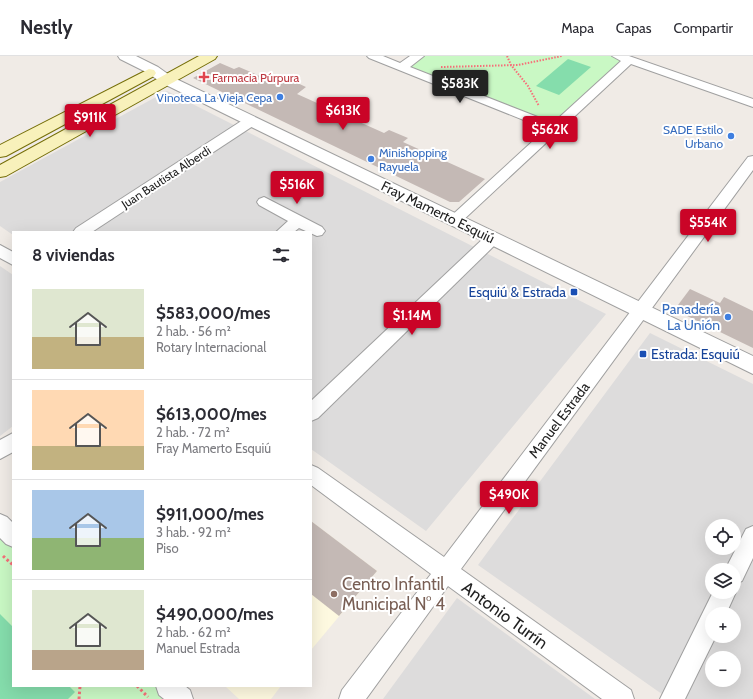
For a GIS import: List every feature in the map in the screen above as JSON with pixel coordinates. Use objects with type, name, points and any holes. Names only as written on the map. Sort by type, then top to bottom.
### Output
[{"type":"main road","points":[[0,152],[162,71],[210,56]]},
{"type":"main road","points":[[0,172],[162,71]]},
{"type":"street","name":"Fray Mamerto Esquiú","points":[[125,56],[162,71],[251,121],[753,366]]},
{"type":"street","points":[[373,56],[555,128]]},
{"type":"street","points":[[402,67],[418,56]]},
{"type":"street","points":[[455,220],[555,128],[623,58],[753,103]]},
{"type":"street","name":"Juan Bautista Alberdi","points":[[82,231],[251,121]]},
{"type":"street","name":"Manuel Estrada","points":[[351,699],[753,160]]},
{"type":"street","points":[[264,202],[317,231]]},
{"type":"street","points":[[285,231],[298,221]]},
{"type":"street","points":[[312,412],[492,239]]},
{"type":"street","points":[[0,250],[12,259]]},
{"type":"street","points":[[0,451],[12,442]]},
{"type":"street","name":"Antonio Turrín","points":[[312,475],[622,699]]},
{"type":"street","points":[[0,524],[12,536]]},
{"type":"street","points":[[740,563],[753,536]]},
{"type":"street","points":[[672,699],[705,633]]},
{"type":"street","points":[[169,687],[182,699]]},
{"type":"path","points":[[507,56],[511,66],[528,86],[541,108]]},
{"type":"path","points":[[435,66],[511,66],[541,62],[562,56]]},
{"type":"path","points":[[0,552],[12,564]]},
{"type":"path","points":[[79,699],[80,687]]},
{"type":"path","points":[[138,687],[150,699]]},
{"type":"shaded area","points":[[167,91],[606,314],[426,531],[312,450],[312,231],[12,231],[12,234],[0,226],[0,182]]},
{"type":"shaded area","points":[[0,266],[12,274],[12,427],[0,436]]},
{"type":"shaded area","points":[[650,333],[753,384],[753,699],[669,699],[478,565]]},
{"type":"shaded area","name":"Centro Infantil Municipal N° 4","points":[[312,522],[377,571],[312,649]]},
{"type":"shaded area","points":[[457,598],[595,699],[383,699]]},
{"type":"shaded area","points":[[226,687],[280,687],[271,699],[239,699]]},
{"type":"green space","points":[[424,56],[615,56],[623,59],[552,123],[409,66]]},
{"type":"green space","points":[[568,59],[591,67],[559,95],[536,86]]},
{"type":"green space","points":[[0,524],[12,536],[12,687],[169,687],[181,699],[0,699]]},
{"type":"green space","points":[[0,614],[12,626],[12,687],[70,687],[75,692],[68,699],[0,699]]},
{"type":"building","points":[[220,63],[234,69],[239,67],[269,80],[278,74],[306,87],[297,94],[384,133],[389,130],[408,138],[403,142],[485,179],[459,202],[450,202],[193,78]]},
{"type":"building","points":[[690,289],[720,303],[724,297],[753,311],[753,348],[685,315],[678,305]]},
{"type":"building","name":"Centro Infantil Municipal N° 4","points":[[312,522],[377,571],[339,616],[312,595]]},
{"type":"place","name":"Farmacia Púrpura","points":[[204,77]]},
{"type":"place","name":"Vinoteca La Vieja Cepa","points":[[280,97]]},
{"type":"place","name":"SADE Estilo Urbano","points":[[731,136]]},
{"type":"place","name":"Minishopping Rayuela","points":[[371,159]]},
{"type":"place","name":"Esquiú & Estrada","points":[[574,292]]},
{"type":"place","name":"Panadería La Unión","points":[[728,317]]},
{"type":"place","name":"Estrada: Esquiú","points":[[643,354]]},
{"type":"place","name":"Centro Infantil Municipal N° 4","points":[[334,594]]}]
